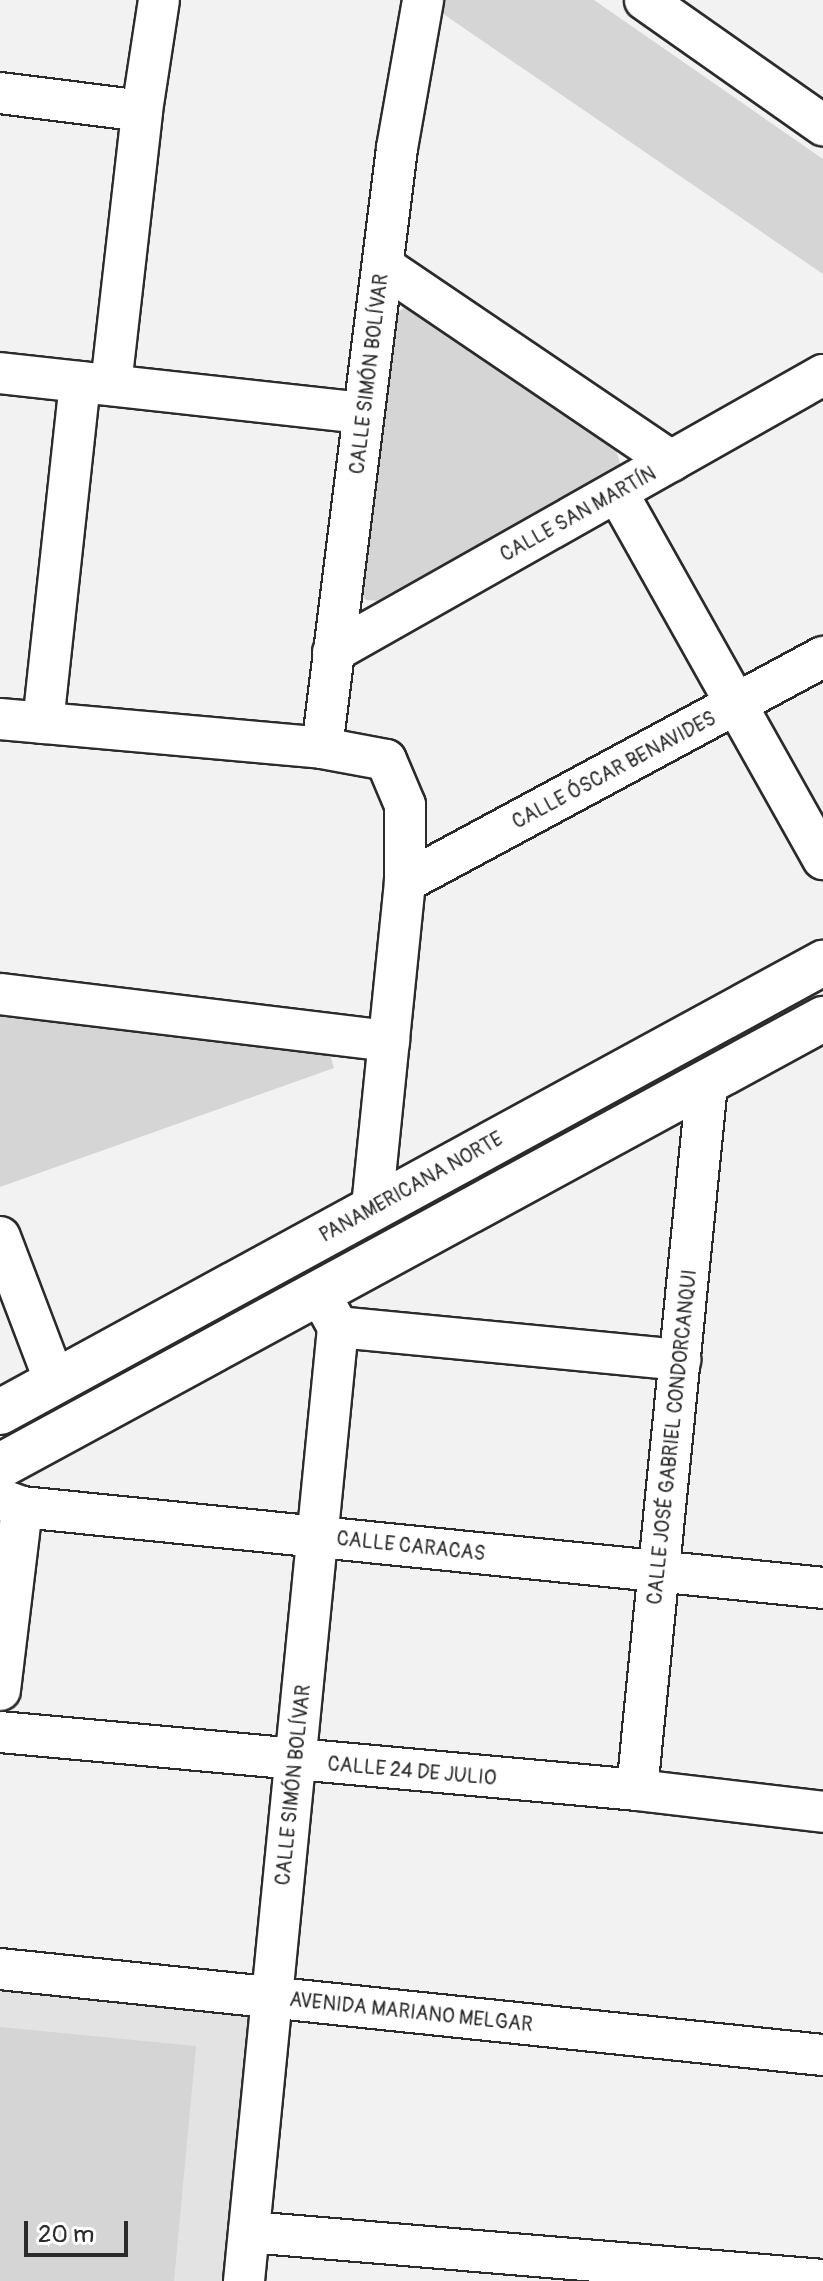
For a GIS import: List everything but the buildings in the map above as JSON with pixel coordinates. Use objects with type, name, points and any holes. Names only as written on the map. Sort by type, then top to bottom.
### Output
[{"type":"highway","name":"PANAMERICANA NORTE","points":[[0,1412],[823,963]]},
{"type":"highway","points":[[0,1466],[329,1311],[707,1084],[823,1019]]},
{"type":"street","points":[[43,723],[159,0]]},
{"type":"street","name":"CALLE SIMÓN BOLÍVAR","points":[[322,748],[397,148],[423,0]]},
{"type":"street","points":[[645,0],[823,125]]},
{"type":"street","points":[[0,93],[142,111]]},
{"type":"street","points":[[383,266],[671,461]]},
{"type":"street","points":[[0,373],[363,413]]},
{"type":"street","name":"CALLE SAN MARTÍN","points":[[333,652],[823,375]]},
{"type":"street","points":[[617,492],[823,859]]},
{"type":"street","name":"CALLE ÓSCAR BENAVIDES","points":[[405,882],[823,657]]},
{"type":"street","points":[[0,719],[322,748],[386,760],[405,805],[405,882],[372,1209]]},
{"type":"street","points":[[0,994],[389,1041]]},
{"type":"street","name":"CALLE JOSÉ GABRIEL CONDORCANQUI","points":[[637,1790],[707,1084]]},
{"type":"street","points":[[0,1237],[55,1382]]},
{"type":"street","points":[[329,1311],[680,1360]]},
{"type":"street","name":"CALLE SIMÓN BOLÍVAR","points":[[244,2281],[318,1537],[329,1311]]},
{"type":"street","points":[[0,1690],[11,1503]]},
{"type":"street","name":"CALLE CARACAS","points":[[11,1503],[823,1588]]},
{"type":"street","name":"CALLE 24 DE JULIO","points":[[0,1732],[637,1790],[823,1812]]},
{"type":"street","name":"AVENIDA MARIANO MELGAR","points":[[0,1969],[823,2055]]},
{"type":"street","points":[[249,2232],[823,2280]]},
{"type":"shaded area","points":[[442,0],[594,0],[823,159],[823,274],[439,11]]},
{"type":"shaded area","points":[[410,304],[615,446],[621,467],[615,475],[381,601],[366,600],[353,583],[388,319]]},
{"type":"shaded area","points":[[0,1012],[329,1052],[334,1068],[0,1187]]},
{"type":"shaded area","points":[[0,1991],[251,2015],[223,2281],[0,2281]]},
{"type":"shaded area","points":[[0,2027],[196,2046],[174,2281],[0,2281]]}]
